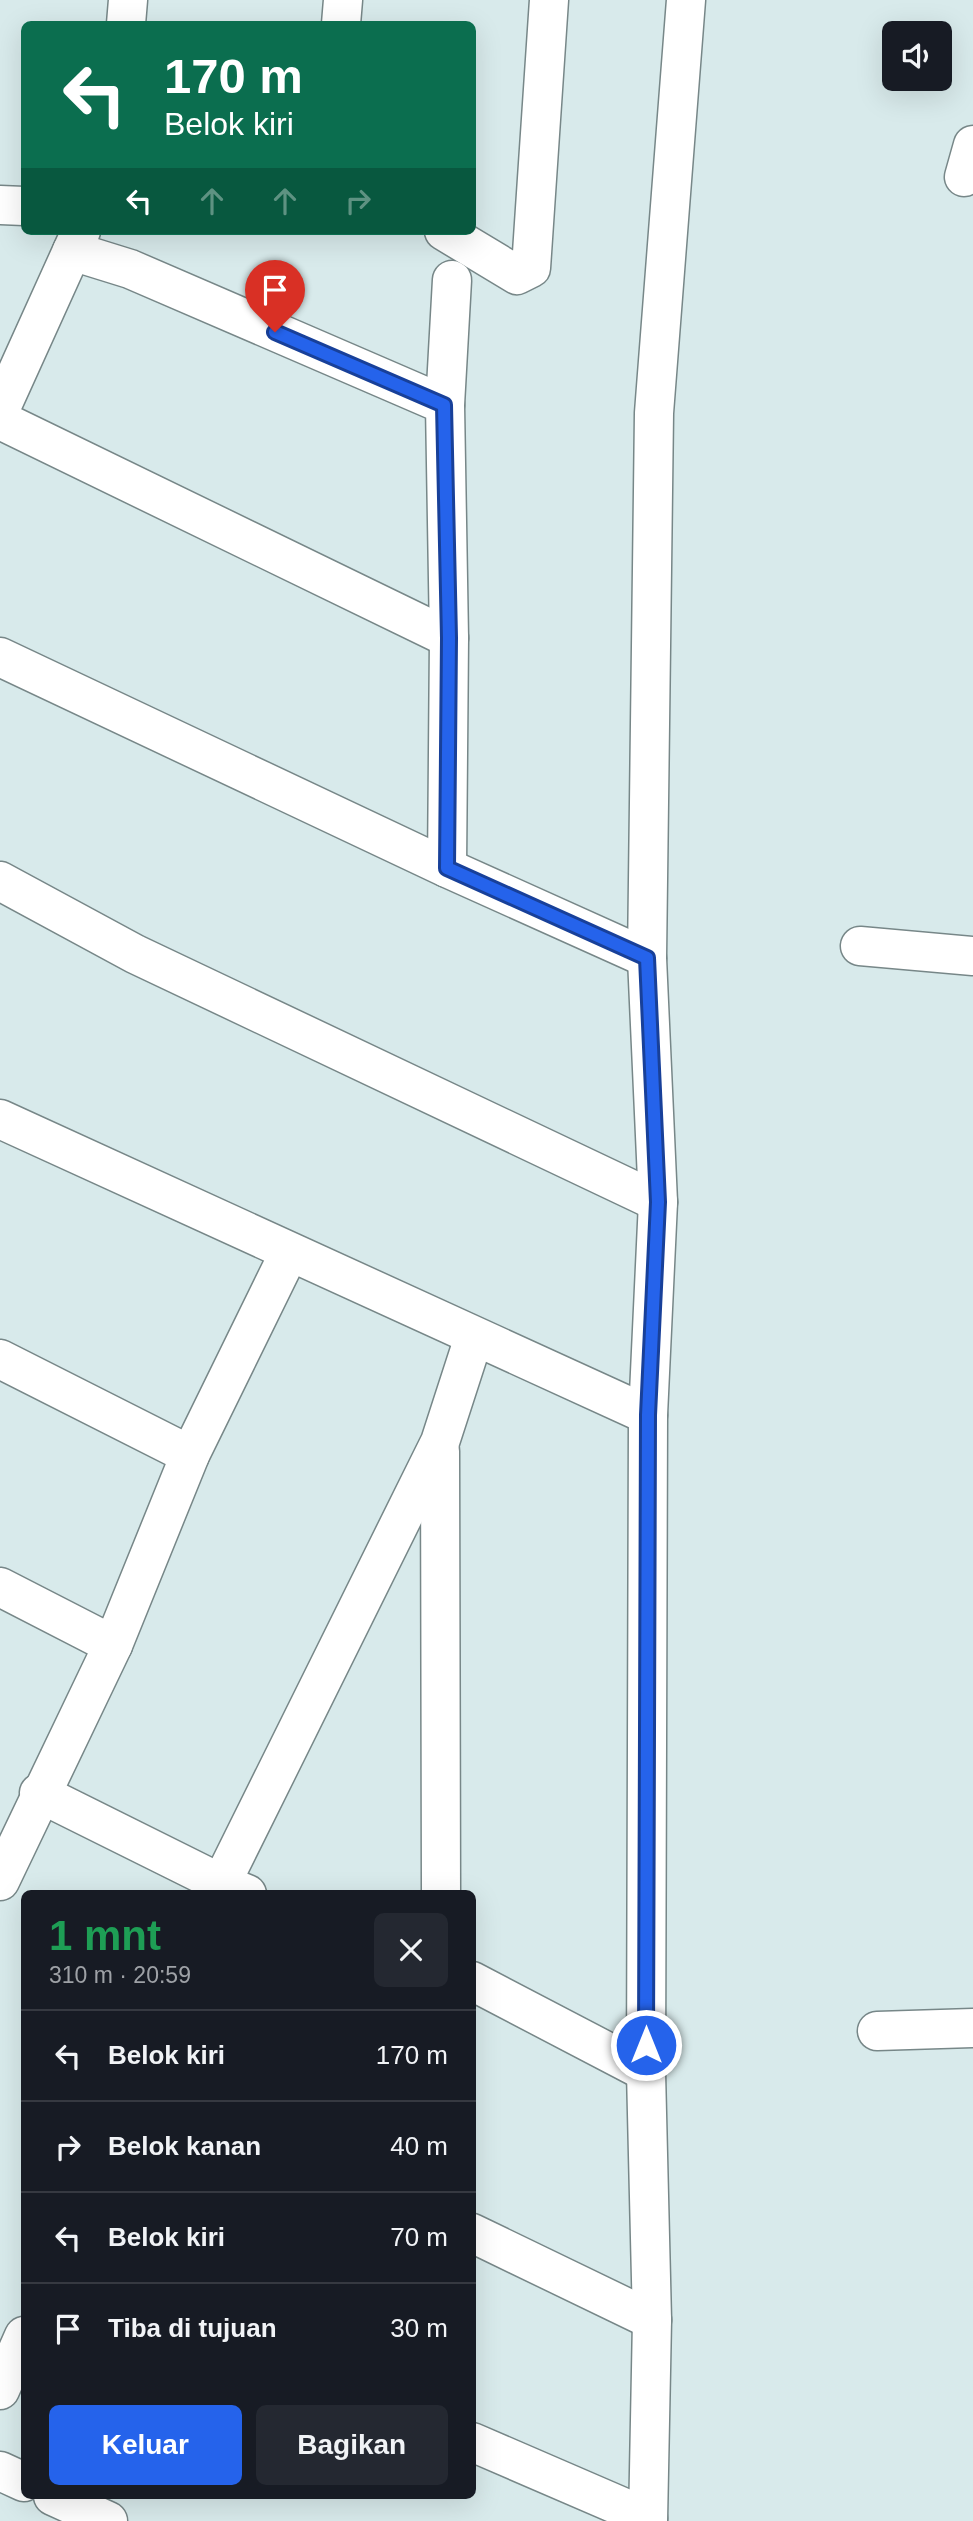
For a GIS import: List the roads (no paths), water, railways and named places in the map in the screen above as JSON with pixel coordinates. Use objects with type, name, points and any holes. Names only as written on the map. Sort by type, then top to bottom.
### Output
[{"type":"street","points":[[127,21],[128,0]]},
{"type":"street","points":[[341,21],[342,0]]},
{"type":"street","points":[[451,235],[517,275],[531,268],[549,0]]},
{"type":"street","points":[[476,2444],[648,2520],[652,2320],[646,2072],[648,1415],[658,1202],[647,958],[654,413],[686,0]]},
{"type":"street","points":[[0,205],[21,206]]},
{"type":"street","points":[[0,410],[76,241],[130,269],[444,405]]},
{"type":"street","points":[[447,868],[449,638],[444,405],[452,280]]},
{"type":"street","points":[[0,419],[449,638]]},
{"type":"street","points":[[0,657],[447,868],[647,958]]},
{"type":"street","points":[[0,881],[135,954],[658,1202]]},
{"type":"street","points":[[860,946],[973,956]]},
{"type":"street","points":[[0,1118],[289,1253],[648,1415]]},
{"type":"street","points":[[0,1881],[39,1793],[113,1645],[190,1455],[289,1253]]},
{"type":"street","points":[[39,1793],[228,1890],[440,1442],[474,1337]]},
{"type":"street","points":[[0,1359],[190,1455]]},
{"type":"street","points":[[440,1442],[441,1890]]},
{"type":"street","points":[[0,1587],[113,1645]]},
{"type":"street","points":[[476,1983],[646,2072]]},
{"type":"street","points":[[877,2031],[973,2028]]},
{"type":"street","points":[[476,2235],[652,2320]]},
{"type":"street","points":[[0,2390],[21,2343]]},
{"type":"street","points":[[0,2471],[21,2481]]},
{"type":"street","points":[[60,2499],[108,2521]]}]
